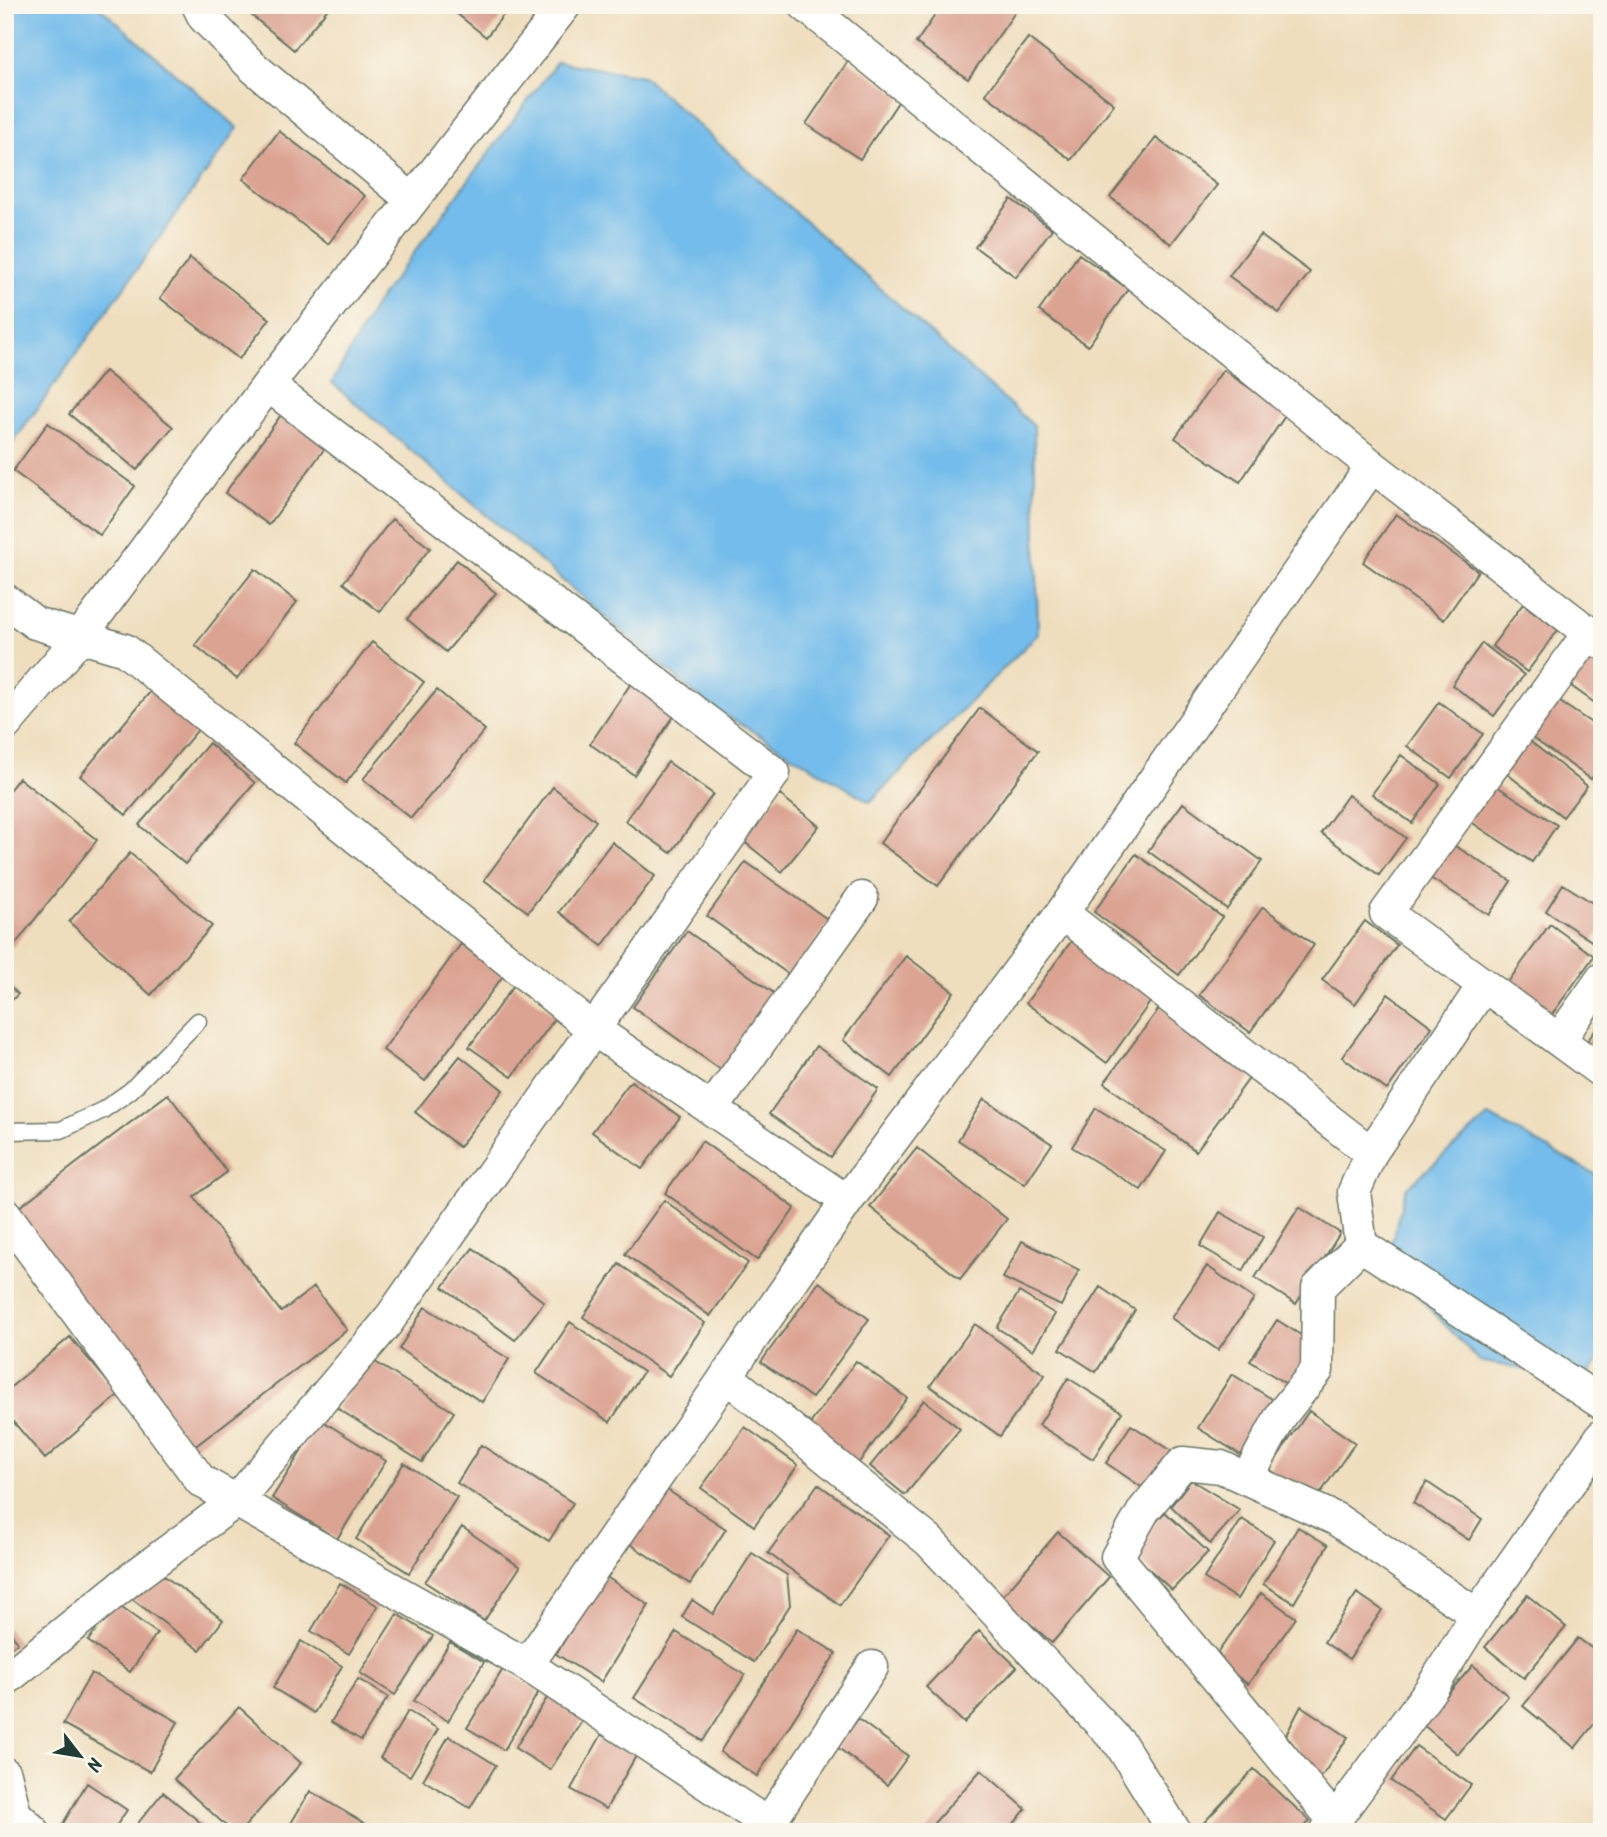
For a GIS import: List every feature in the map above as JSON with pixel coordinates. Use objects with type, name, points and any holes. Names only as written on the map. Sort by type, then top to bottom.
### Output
[{"type":"street","points":[[198,5],[204,17],[253,67],[411,200]]},
{"type":"street","points":[[5,725],[80,637],[268,385],[565,5]]},
{"type":"street","points":[[805,5],[1372,466],[1595,638],[1386,913],[1602,1072]]},
{"type":"street","points":[[5,1680],[132,1578],[236,1502],[386,1324],[774,773],[268,385]]},
{"type":"street","points":[[527,1665],[847,1201],[1062,913],[1372,466]]},
{"type":"street","points":[[5,600],[35,623],[125,650],[593,1029],[847,1201]]},
{"type":"street","points":[[713,1108],[862,898]]},
{"type":"street","points":[[1062,913],[1371,1153]]},
{"type":"street","points":[[1559,1040],[1602,979]]},
{"type":"street","points":[[1484,985],[1371,1153],[1354,1192],[1361,1245],[1602,1403]]},
{"type":"street","points":[[5,1214],[201,1481],[527,1665],[774,1828],[872,1667]]},
{"type":"street","points":[[1247,1479],[1282,1414],[1317,1370],[1318,1288],[1361,1245]]},
{"type":"street","points":[[726,1376],[929,1541],[1121,1745],[1175,1832]]},
{"type":"street","points":[[1477,1615],[1336,1519],[1222,1468],[1183,1462],[1144,1510],[1118,1557],[1330,1826],[1431,1689],[1477,1615],[1602,1436]]},
{"type":"street","points":[[5,1774],[15,1814],[34,1832]]},
{"type":"lane","points":[[5,1131],[61,1130],[103,1110],[130,1091],[198,1021]]},
{"type":"water","points":[[5,5],[97,5],[238,128],[5,454]]},
{"type":"water","points":[[557,62],[643,76],[1034,426],[1038,634],[870,802],[707,704],[332,383],[377,302]]},
{"type":"water","points":[[1489,1116],[1602,1178],[1602,1356],[1584,1381],[1479,1361],[1386,1262],[1406,1188]]},
{"type":"building","points":[[239,5],[331,5],[294,50]]},
{"type":"building","points":[[446,5],[511,5],[486,37]]},
{"type":"building","points":[[942,5],[1008,5],[1016,11],[968,79],[916,43]]},
{"type":"building","points":[[1028,38],[1114,104],[1071,160],[985,94]]},
{"type":"building","points":[[848,61],[902,96],[860,159],[806,124]]},
{"type":"building","points":[[279,131],[365,196],[328,244],[243,179]]},
{"type":"building","points":[[1156,138],[1217,185],[1171,244],[1110,197]]},
{"type":"building","points":[[1011,199],[1052,229],[1016,277],[975,247]]},
{"type":"building","points":[[1260,235],[1310,272],[1279,313],[1229,276]]},
{"type":"building","points":[[1079,254],[1128,289],[1088,346],[1039,311]]},
{"type":"building","points":[[190,258],[270,319],[239,359],[160,298]]},
{"type":"building","points":[[1223,370],[1287,413],[1240,482],[1175,438]]},
{"type":"building","points":[[105,371],[173,427],[137,470],[69,414]]},
{"type":"building","points":[[286,408],[330,441],[269,525],[225,493]]},
{"type":"building","points":[[48,423],[135,486],[100,535],[13,471]]},
{"type":"building","points":[[1396,514],[1478,571],[1444,620],[1363,562]]},
{"type":"building","points":[[392,519],[430,548],[380,612],[343,583]]},
{"type":"building","points":[[457,560],[496,593],[446,652],[407,619]]},
{"type":"building","points":[[255,569],[297,602],[237,679],[195,645]]},
{"type":"building","points":[[1523,604],[1558,630],[1527,672],[1492,646]]},
{"type":"building","points":[[372,642],[424,682],[346,783],[294,743]]},
{"type":"building","points":[[1482,643],[1524,675],[1494,716],[1452,685]]},
{"type":"building","points":[[1589,648],[1602,657],[1602,708],[1564,681]]},
{"type":"building","points":[[634,679],[678,710],[634,775],[590,744]]},
{"type":"building","points":[[155,686],[202,725],[126,815],[80,776]]},
{"type":"building","points":[[437,690],[485,730],[411,818],[363,779]]},
{"type":"building","points":[[1554,698],[1602,730],[1602,764],[1591,779],[1528,735]]},
{"type":"building","points":[[1439,702],[1483,734],[1451,778],[1407,746]]},
{"type":"building","points":[[980,708],[1038,751],[938,886],[880,843]]},
{"type":"building","points":[[1526,738],[1587,786],[1563,817],[1502,770]]},
{"type":"building","points":[[209,743],[255,783],[185,864],[139,825]]},
{"type":"building","points":[[1401,755],[1440,784],[1412,823],[1372,794]]},
{"type":"building","points":[[668,762],[713,794],[671,853],[625,821]]},
{"type":"building","points":[[19,778],[97,840],[13,947],[5,941],[5,795]]},
{"type":"building","points":[[1492,783],[1557,825],[1532,862],[1468,820]]},
{"type":"building","points":[[553,787],[596,821],[528,912],[484,880]]},
{"type":"building","points":[[779,794],[819,826],[782,872],[742,840]]},
{"type":"building","points":[[1348,795],[1406,838],[1379,875],[1321,833]]},
{"type":"building","points":[[1183,803],[1262,861],[1227,909],[1148,851]]},
{"type":"building","points":[[612,842],[655,876],[602,946],[559,912]]},
{"type":"building","points":[[1449,842],[1511,881],[1489,915],[1427,876]]},
{"type":"building","points":[[130,853],[212,926],[151,995],[69,922]]},
{"type":"building","points":[[1136,854],[1222,917],[1179,975],[1094,912]]},
{"type":"building","points":[[746,862],[830,921],[791,976],[707,916]]},
{"type":"building","points":[[1563,884],[1602,909],[1602,928],[1593,942],[1546,911]]},
{"type":"building","points":[[1263,907],[1314,945],[1250,1032],[1199,995]]},
{"type":"building","points":[[1365,921],[1397,945],[1355,1004],[1322,980]]},
{"type":"building","points":[[1550,924],[1594,956],[1547,1021],[1503,989]]},
{"type":"building","points":[[687,931],[778,996],[724,1072],[633,1007]]},
{"type":"building","points":[[1073,939],[1153,998],[1107,1063],[1026,1003]]},
{"type":"building","points":[[461,944],[503,976],[425,1081],[383,1050]]},
{"type":"building","points":[[906,956],[954,992],[892,1077],[843,1040]]},
{"type":"building","points":[[5,982],[18,994],[5,1007]]},
{"type":"building","points":[[514,985],[557,1016],[512,1077],[469,1047]]},
{"type":"building","points":[[1388,994],[1432,1027],[1387,1090],[1342,1057]]},
{"type":"building","points":[[1161,1006],[1253,1073],[1196,1151],[1104,1083]]},
{"type":"building","points":[[1602,1021],[1602,1057],[1585,1044]]},
{"type":"building","points":[[816,1046],[878,1089],[831,1157],[769,1114]]},
{"type":"building","points":[[460,1056],[503,1090],[459,1147],[415,1112]]},
{"type":"building","points":[[631,1081],[680,1117],[642,1169],[592,1132]]},
{"type":"building","points":[[168,1094],[227,1172],[194,1197],[281,1312],[314,1287],[347,1330],[193,1448],[14,1211]]},
{"type":"building","points":[[984,1099],[1052,1144],[1025,1184],[958,1140]]},
{"type":"building","points":[[1096,1108],[1166,1151],[1141,1190],[1072,1147]]},
{"type":"building","points":[[702,1141],[795,1208],[757,1260],[665,1193]]},
{"type":"building","points":[[917,1148],[1007,1219],[960,1279],[870,1207]]},
{"type":"building","points":[[664,1200],[748,1263],[710,1316],[625,1254]]},
{"type":"building","points":[[1299,1207],[1340,1233],[1296,1304],[1255,1278]]},
{"type":"building","points":[[1220,1212],[1263,1237],[1243,1271],[1200,1246]]},
{"type":"building","points":[[1022,1241],[1079,1270],[1061,1306],[1003,1278]]},
{"type":"building","points":[[473,1248],[544,1302],[515,1340],[443,1287]]},
{"type":"building","points":[[619,1264],[705,1323],[669,1376],[583,1317]]},
{"type":"building","points":[[1207,1266],[1254,1299],[1218,1350],[1171,1318]]},
{"type":"building","points":[[819,1282],[869,1319],[812,1398],[761,1362]]},
{"type":"building","points":[[1100,1287],[1135,1310],[1096,1372],[1060,1349]]},
{"type":"building","points":[[1019,1292],[1055,1314],[1033,1350],[997,1328]]},
{"type":"building","points":[[425,1307],[509,1359],[482,1402],[399,1349]]},
{"type":"building","points":[[1277,1320],[1315,1344],[1288,1385],[1250,1361]]},
{"type":"building","points":[[570,1322],[643,1372],[610,1422],[536,1373]]},
{"type":"building","points":[[975,1324],[1045,1375],[1000,1436],[930,1386]]},
{"type":"building","points":[[70,1337],[119,1395],[45,1459],[5,1412],[5,1392]]},
{"type":"building","points":[[369,1358],[454,1412],[422,1462],[337,1408]]},
{"type":"building","points":[[856,1361],[907,1398],[857,1465],[807,1428]]},
{"type":"building","points":[[1232,1374],[1275,1401],[1241,1455],[1198,1428]]},
{"type":"building","points":[[1068,1378],[1122,1412],[1093,1459],[1039,1425]]},
{"type":"building","points":[[924,1400],[960,1429],[905,1495],[870,1466]]},
{"type":"building","points":[[1309,1411],[1355,1443],[1315,1501],[1269,1469]]},
{"type":"building","points":[[321,1420],[386,1461],[337,1539],[272,1498]]},
{"type":"building","points":[[1131,1425],[1172,1451],[1146,1490],[1106,1463]]},
{"type":"building","points":[[745,1427],[798,1465],[754,1526],[701,1488]]},
{"type":"building","points":[[481,1445],[573,1503],[549,1541],[457,1483]]},
{"type":"building","points":[[404,1463],[457,1497],[409,1573],[356,1539]]},
{"type":"building","points":[[1191,1480],[1240,1510],[1210,1544],[1171,1506]]},
{"type":"building","points":[[1427,1482],[1482,1519],[1469,1540],[1413,1503]]},
{"type":"building","points":[[818,1484],[889,1535],[840,1605],[768,1553]]},
{"type":"building","points":[[666,1489],[726,1529],[690,1584],[630,1544]]},
{"type":"building","points":[[1165,1512],[1208,1552],[1172,1590],[1129,1551]]},
{"type":"building","points":[[1242,1519],[1274,1540],[1237,1599],[1204,1578]]},
{"type":"building","points":[[462,1527],[520,1567],[484,1621],[425,1582]]},
{"type":"building","points":[[1298,1527],[1328,1545],[1294,1603],[1263,1584]]},
{"type":"building","points":[[1058,1532],[1109,1577],[1052,1643],[1001,1598]]},
{"type":"building","points":[[752,1553],[787,1575],[790,1605],[754,1662],[682,1617],[692,1600],[713,1614]]},
{"type":"building","points":[[155,1569],[223,1620],[200,1650],[132,1599]]},
{"type":"building","points":[[605,1576],[649,1605],[601,1682],[556,1654]]},
{"type":"building","points":[[340,1583],[378,1606],[349,1654],[311,1631]]},
{"type":"building","points":[[1261,1593],[1296,1618],[1248,1684],[1213,1659]]},
{"type":"building","points":[[1357,1593],[1382,1610],[1349,1659],[1324,1642]]},
{"type":"building","points":[[1527,1595],[1566,1627],[1524,1678],[1485,1647]]},
{"type":"building","points":[[115,1603],[157,1633],[130,1672],[88,1641]]},
{"type":"building","points":[[397,1614],[433,1636],[395,1695],[360,1673]]},
{"type":"building","points":[[5,1626],[18,1642],[5,1652]]},
{"type":"building","points":[[797,1629],[836,1653],[757,1776],[720,1752]]},
{"type":"building","points":[[979,1631],[1017,1667],[964,1723],[926,1687]]},
{"type":"building","points":[[676,1632],[745,1675],[703,1741],[634,1698]]},
{"type":"building","points":[[1578,1638],[1602,1656],[1602,1714],[1575,1748],[1523,1706]]},
{"type":"building","points":[[301,1641],[342,1666],[314,1713],[273,1688]]},
{"type":"building","points":[[450,1642],[484,1662],[448,1721],[414,1701]]},
{"type":"building","points":[[1473,1665],[1508,1696],[1458,1754],[1422,1724]]},
{"type":"building","points":[[503,1669],[539,1691],[504,1750],[467,1728]]},
{"type":"building","points":[[91,1673],[178,1722],[150,1772],[63,1724]]},
{"type":"building","points":[[358,1679],[388,1697],[361,1740],[331,1722]]},
{"type":"building","points":[[549,1695],[584,1718],[550,1770],[515,1748]]},
{"type":"building","points":[[1301,1706],[1348,1737],[1320,1779],[1286,1735]]},
{"type":"building","points":[[239,1707],[301,1763],[240,1832],[233,1832],[174,1779]]},
{"type":"building","points":[[408,1711],[438,1729],[410,1776],[380,1758]]},
{"type":"building","points":[[858,1719],[908,1756],[887,1785],[837,1747]]},
{"type":"building","points":[[602,1734],[637,1754],[606,1809],[571,1789]]},
{"type":"building","points":[[449,1736],[496,1765],[470,1808],[423,1780]]},
{"type":"building","points":[[1416,1746],[1471,1785],[1446,1819],[1391,1781]]},
{"type":"building","points":[[1254,1769],[1310,1821],[1300,1832],[1195,1832]]},
{"type":"building","points":[[981,1770],[1026,1809],[1007,1832],[926,1832]]},
{"type":"building","points":[[87,1783],[127,1810],[112,1832],[58,1832]]},
{"type":"building","points":[[310,1791],[379,1832],[287,1830]]},
{"type":"building","points":[[163,1792],[212,1832],[131,1832]]}]
